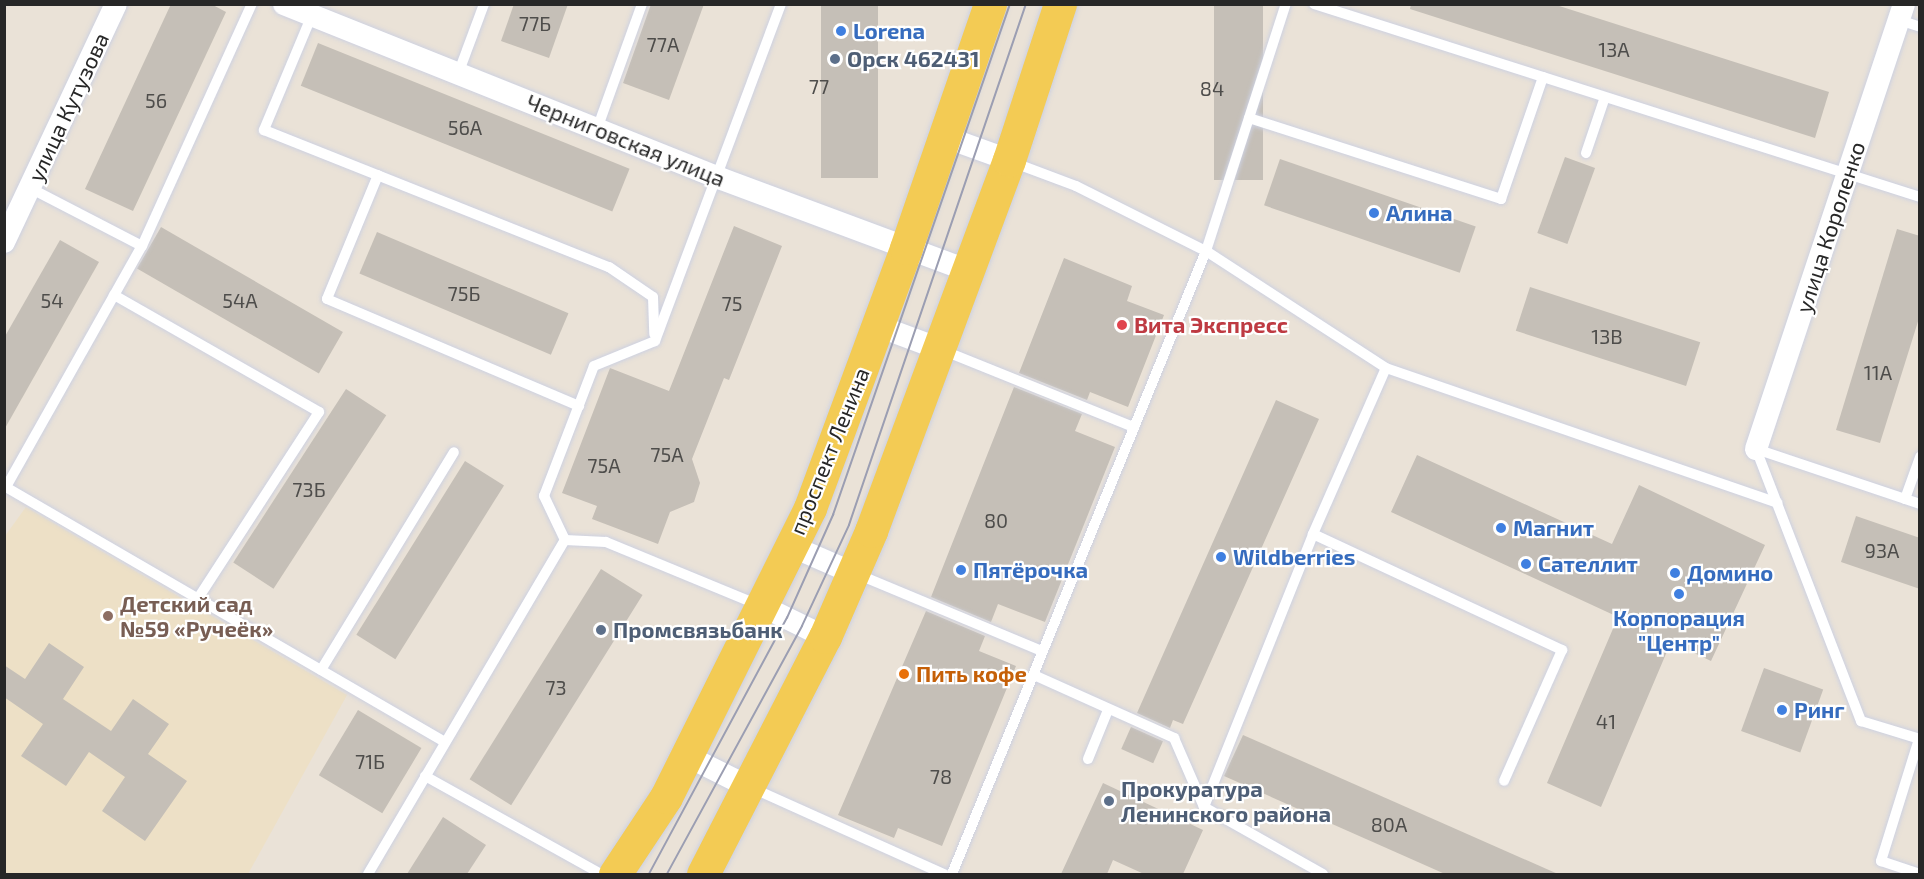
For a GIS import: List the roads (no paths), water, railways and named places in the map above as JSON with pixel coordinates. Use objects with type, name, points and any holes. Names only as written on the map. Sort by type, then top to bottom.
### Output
[{"type":"main road","name":"проспект Ленина","points":[[615,874],[666,797],[810,508],[906,248],[990,4]]},
{"type":"main road","points":[[703,874],[825,637],[853,573],[969,271],[1009,160],[1060,4]]},
{"type":"street","name":"улица Кутузова","points":[[4,242],[116,4]]},
{"type":"street","name":"Черниговская улица","points":[[284,4],[719,178],[969,271]]},
{"type":"street","name":"улица Короленко","points":[[1756,449],[1848,174],[1907,17]]},
{"type":"street","points":[[945,137],[1009,160]]},
{"type":"street","points":[[878,326],[940,349]]},
{"type":"street","points":[[791,546],[853,573]]},
{"type":"street","points":[[762,606],[825,637]]},
{"type":"street","points":[[687,756],[749,787]]},
{"type":"lane","points":[[252,4],[142,246],[5,486],[446,742]]},
{"type":"lane","points":[[458,74],[484,4]]},
{"type":"lane","points":[[597,129],[642,4]]},
{"type":"lane","points":[[565,540],[544,496],[594,366],[655,341],[719,178],[781,4]]},
{"type":"lane","points":[[952,874],[1206,251],[1286,4]]},
{"type":"lane","points":[[1314,4],[1920,197]]},
{"type":"lane","points":[[312,15],[264,130],[609,267],[653,297],[655,341]]},
{"type":"lane","points":[[1249,118],[1501,199],[1543,78]]},
{"type":"lane","points":[[1586,153],[1605,97]]},
{"type":"lane","points":[[1009,160],[1076,186],[1206,251],[1386,368],[1777,503]]},
{"type":"lane","points":[[378,175],[327,299],[579,406]]},
{"type":"lane","points":[[30,188],[142,246]]},
{"type":"lane","points":[[114,295],[320,412],[198,598]]},
{"type":"lane","points":[[940,349],[1134,427]]},
{"type":"lane","points":[[1204,807],[1313,534],[1386,368]]},
{"type":"lane","points":[[1756,449],[1920,504]]},
{"type":"lane","points":[[1756,449],[1861,721],[1919,739],[1881,861],[1920,874]]},
{"type":"lane","points":[[321,670],[454,452]]},
{"type":"lane","points":[[1905,499],[1920,457]]},
{"type":"lane","points":[[1313,534],[1562,650],[1504,781]]},
{"type":"lane","points":[[565,540],[606,542],[762,606]]},
{"type":"lane","points":[[368,874],[565,540]]},
{"type":"lane","points":[[853,573],[1042,651]]},
{"type":"lane","points":[[1034,675],[1174,738],[1204,807],[1322,874]]},
{"type":"lane","points":[[1088,759],[1108,710]]},
{"type":"lane","points":[[425,776],[601,874]]},
{"type":"lane","points":[[749,787],[944,874]]},
{"type":"tram line","points":[[649,874],[787,618],[833,515],[1010,4]]},
{"type":"tram line","points":[[667,874],[802,626],[849,525],[1026,4]]},
{"type":"place","name":"Lorena","points":[[841,31]]},
{"type":"place","name":"Орск 462431","points":[[835,59]]},
{"type":"place","name":"Алина","points":[[1374,213]]},
{"type":"place","name":"Вита Экспресс","points":[[1122,325]]},
{"type":"place","name":"Магнит","points":[[1501,528]]},
{"type":"place","name":"Wildberries","points":[[1221,557]]},
{"type":"place","name":"Сателлит","points":[[1526,564]]},
{"type":"place","name":"Пятёрочка","points":[[961,570]]},
{"type":"place","name":"Домино","points":[[1675,573]]},
{"type":"place","name":"Корпорация \"Центр\"","points":[[1679,594]]},
{"type":"place","name":"Детский сад №59 «Ручеёк»","points":[[108,616]]},
{"type":"place","name":"Промсвязьбанк","points":[[601,630]]},
{"type":"place","name":"Пить кофе","points":[[904,674]]},
{"type":"place","name":"Ринг","points":[[1782,710]]},
{"type":"place","name":"Прокуратура Ленинского района","points":[[1109,801]]}]
